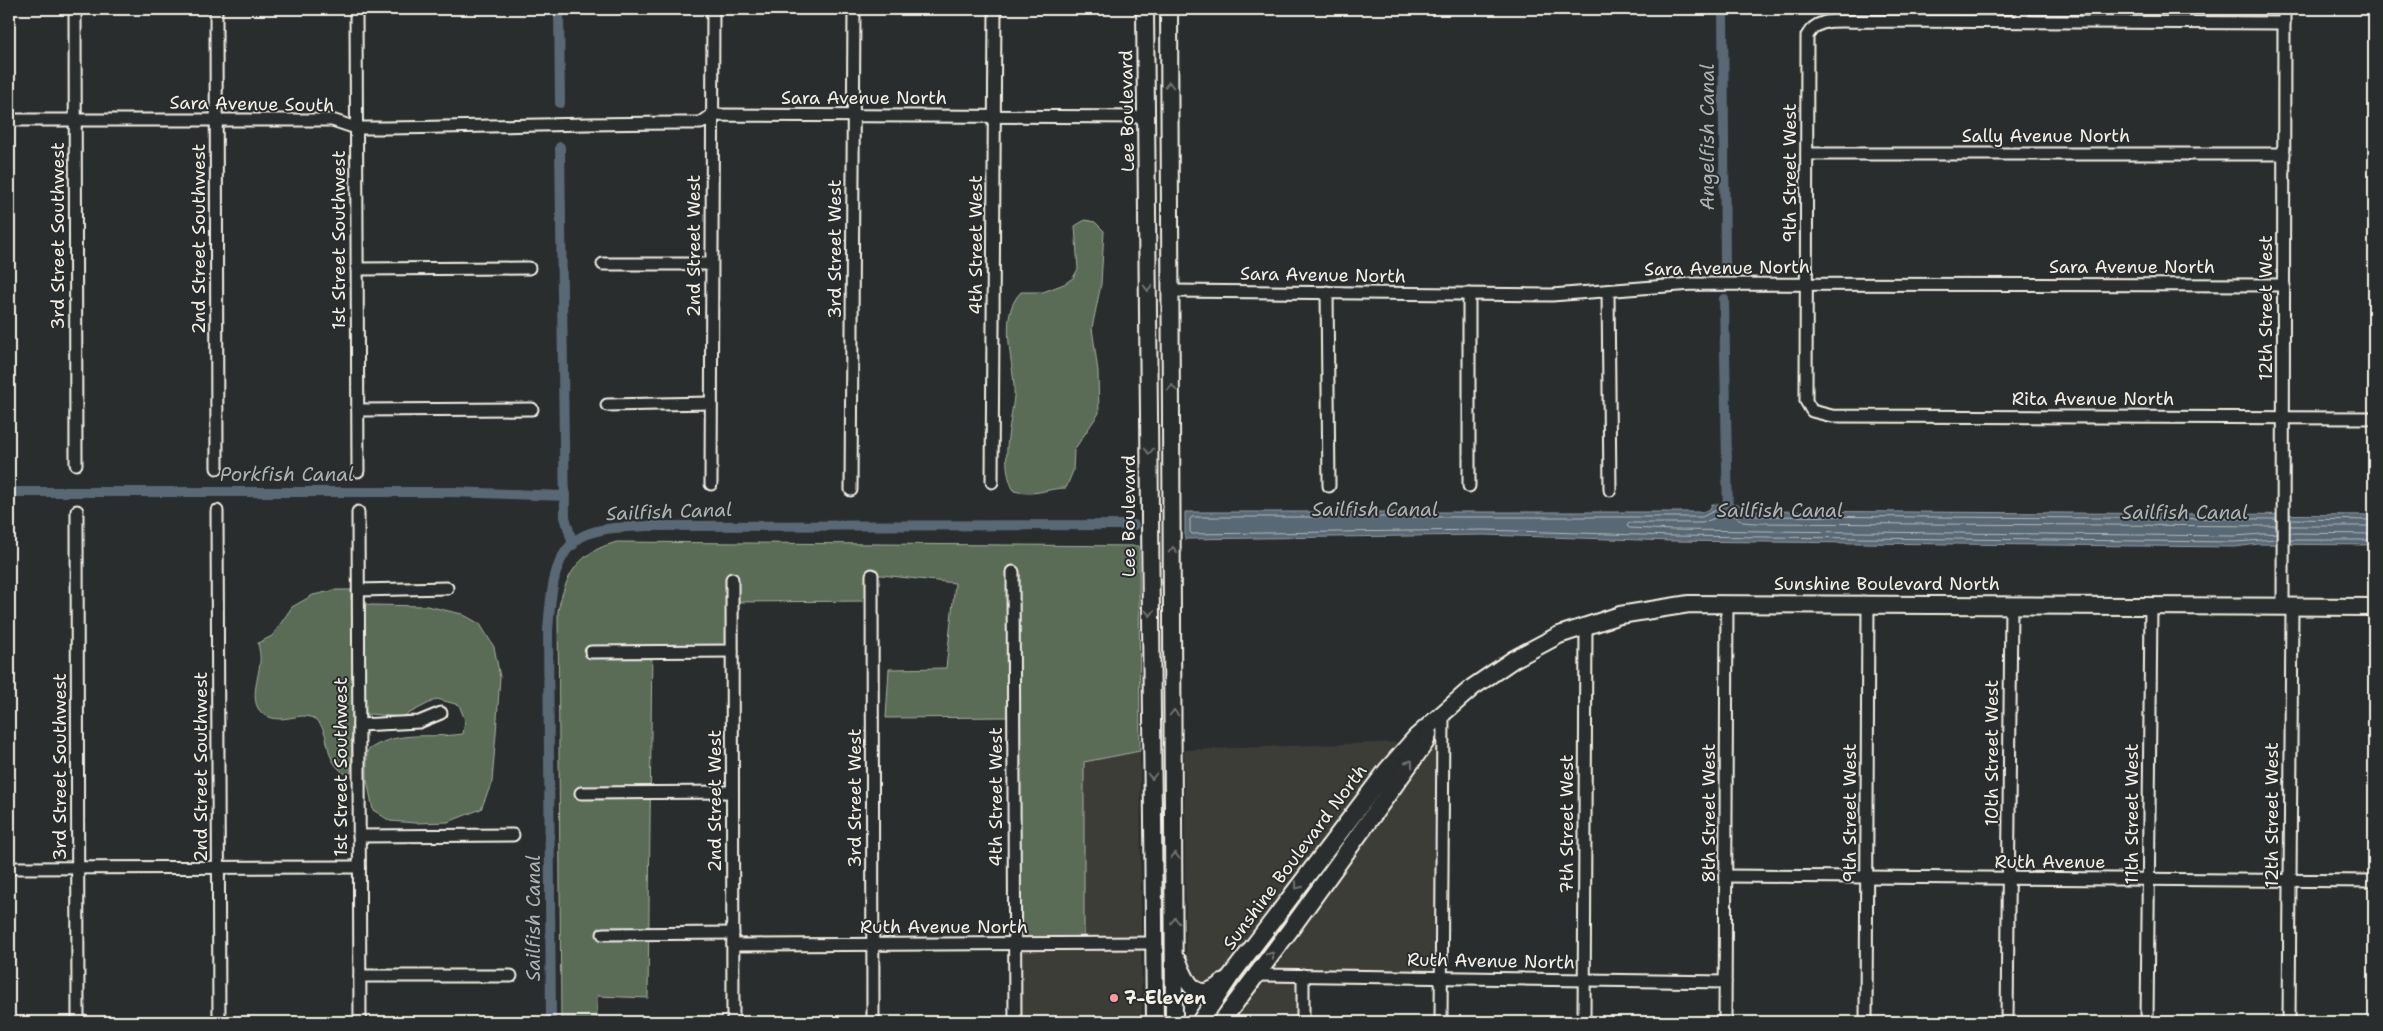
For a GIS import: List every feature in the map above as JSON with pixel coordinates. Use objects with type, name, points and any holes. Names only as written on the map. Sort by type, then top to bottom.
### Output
[{"type":"main road","name":"Lee Boulevard","points":[[1145,9],[1155,1022]]},
{"type":"main road","points":[[1169,9],[1174,1022]]},
{"type":"main road","points":[[1146,78],[1158,103],[1159,266],[1163,284],[1171,291]]},
{"type":"main road","name":"Sunshine Boulevard North","points":[[1200,1022],[1230,977],[1328,847],[1387,770],[1416,737],[1473,687],[1506,663],[1539,644],[1586,625],[1651,608],[1689,604],[1728,603],[2374,607]]},
{"type":"main road","name":"Sunshine Boulevard North","points":[[1221,1022],[1425,743],[1438,719]]},
{"type":"main road","points":[[1328,847],[1351,846],[1349,835],[1383,785],[1387,770]]},
{"type":"main road","points":[[1175,954],[1183,974],[1193,989],[1205,993],[1212,992],[1230,977]]},
{"type":"street","name":"3rd Street Southwest","points":[[75,9],[76,464]]},
{"type":"street","name":"2nd Street Southwest","points":[[216,9],[217,468]]},
{"type":"street","name":"1st Street Southwest","points":[[356,9],[358,471]]},
{"type":"street","name":"2nd Street West","points":[[710,484],[713,9]]},
{"type":"street","name":"3rd Street West","points":[[851,490],[854,9]]},
{"type":"street","name":"4th Street West","points":[[992,482],[995,9]]},
{"type":"street","points":[[2022,9],[2022,22],[2284,23]]},
{"type":"street","name":"12th Street West","points":[[2284,9],[2283,503],[2284,564],[2288,607],[2289,1022]]},
{"type":"street","name":"9th Street West","points":[[1812,411],[1806,402],[1807,36],[1813,26],[1823,22],[2022,22]]},
{"type":"street","name":"Sara Avenue North","points":[[584,123],[701,123],[712,115],[1146,117]]},
{"type":"street","name":"Sara Avenue South","points":[[9,120],[332,120],[356,128],[584,123]]},
{"type":"street","name":"Sally Avenue North","points":[[1807,154],[2284,154]]},
{"type":"street","points":[[603,264],[711,264]]},
{"type":"street","points":[[357,269],[529,268]]},
{"type":"street","name":"Sara Avenue North","points":[[1171,291],[1552,295],[1665,284],[2284,285]]},
{"type":"street","points":[[1608,291],[1610,490]]},
{"type":"street","points":[[1327,292],[1329,486]]},
{"type":"street","points":[[1469,294],[1469,486]]},
{"type":"street","points":[[607,405],[710,404]]},
{"type":"street","points":[[358,410],[532,409]]},
{"type":"street","name":"Rita Avenue North","points":[[1812,411],[1832,416],[2374,418]]},
{"type":"street","name":"2nd Street Southwest","points":[[217,511],[219,1022]]},
{"type":"street","name":"3rd Street Southwest","points":[[77,512],[78,1022]]},
{"type":"street","name":"1st Street Southwest","points":[[358,512],[360,1022]]},
{"type":"street","name":"4th Street West","points":[[1013,572],[1015,1022]]},
{"type":"street","name":"3rd Street West","points":[[872,575],[873,1022]]},
{"type":"street","name":"2nd Street West","points":[[732,579],[733,1022]]},
{"type":"street","points":[[359,590],[447,588]]},
{"type":"street","name":"8th Street West","points":[[1725,1022],[1728,603]]},
{"type":"street","name":"9th Street West","points":[[1866,1022],[1868,604]]},
{"type":"street","name":"10th Street West","points":[[2007,1022],[2011,605]]},
{"type":"street","name":"11th Street West","points":[[2148,1022],[2151,606]]},
{"type":"street","name":"7th Street West","points":[[1584,1022],[1586,625]]},
{"type":"street","points":[[591,652],[732,651]]},
{"type":"street","points":[[359,724],[419,722],[441,713]]},
{"type":"street","points":[[1438,719],[1442,1022]]},
{"type":"street","points":[[581,792],[732,792]]},
{"type":"street","points":[[359,836],[513,835]]},
{"type":"street","points":[[9,868],[359,867]]},
{"type":"street","name":"Ruth Avenue","points":[[1726,876],[2374,881]]},
{"type":"street","name":"Ruth Avenue North","points":[[603,934],[873,944],[1154,943]]},
{"type":"street","name":"Ruth Avenue North","points":[[1256,975],[1725,982]]},
{"type":"street","points":[[360,976],[510,976]]},
{"type":"street","points":[[1303,976],[1303,1022]]},
{"type":"shaded area","points":[[1440,725],[1437,980],[1303,982],[1303,1022],[1227,1022],[1430,745]]},
{"type":"shaded area","points":[[1405,742],[1226,973],[1209,987],[1196,985],[1186,969],[1184,750]]},
{"type":"shaded area","points":[[1140,751],[1142,1022],[1016,1022],[1016,944],[1084,945],[1084,762]]},
{"type":"shaded area","points":[[1331,852],[1341,852],[1214,1022],[1206,1022]]},
{"type":"green space","points":[[1085,220],[1095,222],[1104,231],[1101,284],[1092,328],[1098,371],[1099,413],[1074,450],[1073,471],[1066,488],[1022,493],[1014,491],[1007,469],[1007,444],[1014,396],[1008,328],[1010,315],[1014,302],[1021,292],[1043,292],[1064,284],[1073,278],[1078,269],[1075,226]]},
{"type":"green space","points":[[617,542],[1139,546],[1140,751],[1084,762],[1084,945],[1016,944],[1013,717],[886,718],[889,669],[946,668],[955,583],[872,574],[872,601],[734,602],[727,658],[652,646],[648,998],[597,996],[597,1022],[561,1022],[558,611],[565,586],[576,566],[593,552]]},
{"type":"green space","points":[[336,590],[351,590],[351,600],[371,605],[427,606],[462,614],[480,624],[494,647],[500,677],[492,782],[481,809],[448,822],[416,823],[390,821],[373,810],[367,780],[367,751],[378,744],[401,737],[463,734],[465,720],[459,705],[437,699],[402,717],[370,714],[352,724],[351,772],[347,775],[334,763],[323,729],[313,718],[301,716],[280,719],[272,718],[260,711],[256,705],[255,691],[260,660],[258,643],[272,636],[292,607],[313,595]]},
{"type":"water","points":[[1712,504],[1739,505],[1747,511],[2374,515],[2374,545],[2258,544],[2235,547],[1672,541],[1484,535],[1185,539],[1185,512],[1702,512],[1710,509]]},
{"type":"waterway","points":[[559,9],[560,103]]},
{"type":"waterway","name":"Angelfish Canal","points":[[1723,9],[1725,264]]},
{"type":"waterway","points":[[560,147],[565,517],[573,545]]},
{"type":"waterway","name":"Angelfish Canal","points":[[1724,299],[1728,518]]},
{"type":"waterway","name":"Porkfish Canal","points":[[9,492],[452,492],[565,496]]},
{"type":"waterway","name":"Sailfish Canal","points":[[551,1022],[548,630],[552,588],[560,561],[567,549],[577,540],[590,533],[604,530],[647,526],[1134,525]]},
{"type":"place","name":"7-Eleven","points":[[1114,998]]}]
